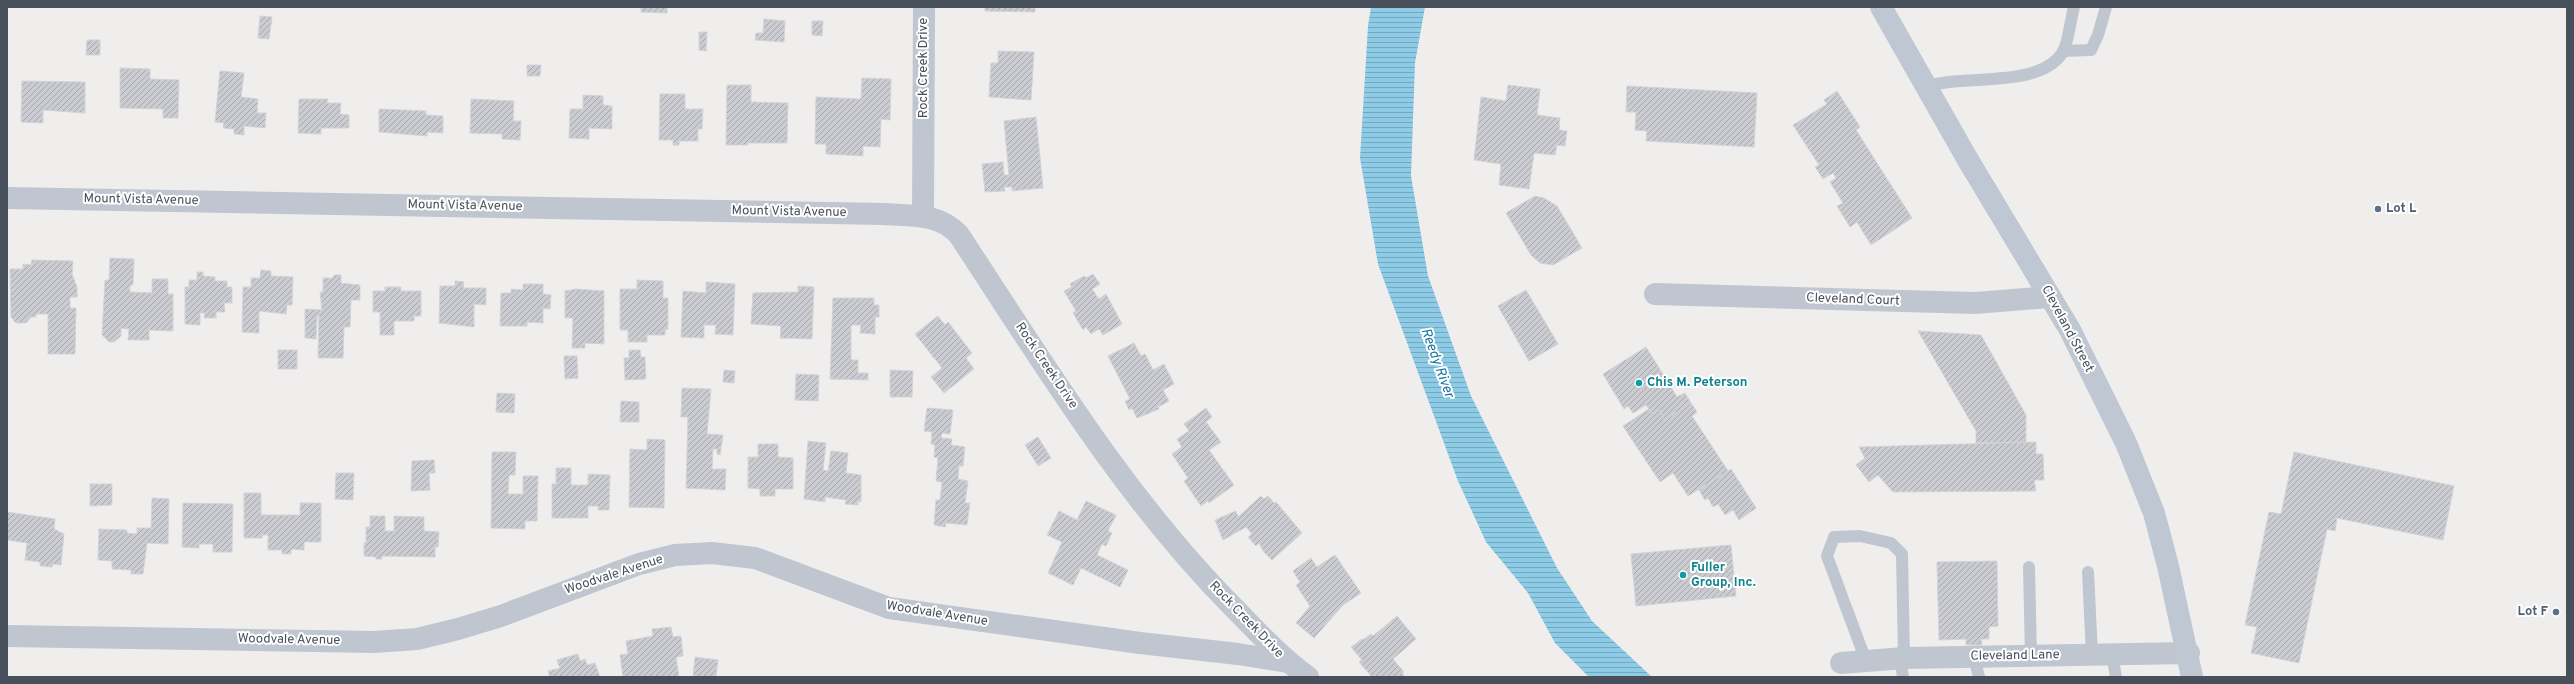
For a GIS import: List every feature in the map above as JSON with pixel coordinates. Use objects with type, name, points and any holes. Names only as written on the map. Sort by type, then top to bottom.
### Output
[{"type":"street","name":"Rock Creek Drive","points":[[924,7],[923,216],[941,220],[951,226],[959,235],[1061,390],[1142,505],[1210,584],[1288,662],[1308,677]]},
{"type":"street","name":"Cleveland Street","points":[[1881,7],[1925,87],[2070,330],[2126,444],[2154,513],[2189,653],[2192,677]]},
{"type":"street","name":"Mount Vista Avenue","points":[[7,198],[923,216]]},
{"type":"street","name":"Cleveland Court","points":[[1656,294],[1975,303],[2050,297]]},
{"type":"street","name":"Woodvale Avenue","points":[[7,636],[374,642],[417,639],[501,616],[638,564],[674,555],[712,553],[755,558],[889,608],[1140,643],[1238,654],[1288,662]]},
{"type":"street","name":"Cleveland Lane","points":[[1841,663],[1866,661],[1902,665],[1977,667],[2031,656],[2189,653]]},
{"type":"lane","points":[[1925,87],[1938,82],[2003,78],[2043,70],[2063,51],[2074,7]]},
{"type":"lane","points":[[2063,51],[2091,50],[2098,35],[2106,7]]},
{"type":"lane","points":[[1866,661],[1827,556],[1834,538],[1860,536],[1891,543],[1902,554],[1902,665]]},
{"type":"lane","points":[[2029,567],[2031,656]]},
{"type":"lane","points":[[2088,572],[2102,655],[2116,677]]},
{"type":"water","name":"Reedy River","points":[[1371,7],[1425,7],[1415,63],[1411,176],[1428,276],[1471,396],[1557,568],[1592,621],[1652,677],[1589,677],[1555,643],[1528,593],[1486,542],[1458,481],[1378,264],[1360,158],[1368,26]]},
{"type":"building","points":[[641,7],[667,7],[667,13],[641,12]]},
{"type":"building","points":[[985,7],[1035,7],[1035,12],[985,11]]},
{"type":"building","points":[[260,16],[272,17],[269,39],[258,38]]},
{"type":"building","points":[[764,19],[785,21],[784,42],[755,40],[756,33],[763,33]]},
{"type":"building","points":[[812,21],[823,21],[822,36],[812,35]]},
{"type":"building","points":[[699,32],[707,32],[706,51],[699,50]]},
{"type":"building","points":[[87,40],[100,40],[100,55],[86,55]]},
{"type":"building","points":[[998,51],[1034,52],[1031,100],[989,97],[991,63],[998,63]]},
{"type":"building","points":[[527,65],[541,65],[540,76],[527,76]]},
{"type":"building","points":[[120,68],[150,69],[150,79],[179,80],[178,118],[163,118],[163,109],[120,108]]},
{"type":"building","points":[[220,71],[244,73],[241,97],[258,99],[257,113],[266,113],[265,128],[244,126],[244,135],[234,134],[234,129],[223,128],[224,123],[215,122]]},
{"type":"building","points":[[862,78],[891,79],[890,120],[881,119],[880,147],[863,146],[863,156],[826,154],[826,144],[815,144],[816,97],[861,99]]},
{"type":"building","points":[[22,81],[85,82],[85,113],[43,110],[43,123],[21,122]]},
{"type":"building","points":[[727,85],[751,85],[751,102],[788,103],[787,143],[748,143],[748,145],[726,145]]},
{"type":"building","points":[[1508,85],[1540,89],[1537,115],[1560,118],[1559,130],[1567,131],[1565,146],[1557,145],[1555,155],[1534,153],[1529,189],[1499,185],[1501,164],[1474,160],[1481,97],[1506,101]]},
{"type":"building","points":[[1627,86],[1757,93],[1754,147],[1646,141],[1647,131],[1635,130],[1636,112],[1626,112]]},
{"type":"building","points":[[1837,91],[1860,127],[1856,130],[1912,218],[1871,245],[1857,222],[1850,227],[1837,206],[1843,203],[1830,182],[1836,178],[1833,173],[1823,179],[1815,167],[1819,165],[1793,125],[1827,104],[1824,100]]},
{"type":"building","points":[[660,94],[685,94],[685,109],[703,109],[702,129],[698,129],[698,141],[679,141],[679,145],[673,145],[673,140],[659,140]]},
{"type":"building","points":[[583,95],[603,96],[603,105],[612,106],[612,129],[589,128],[589,139],[569,138],[570,109],[583,109]]},
{"type":"building","points":[[299,99],[328,99],[327,103],[341,103],[340,114],[349,115],[349,128],[321,128],[321,134],[298,133]]},
{"type":"building","points":[[471,99],[514,101],[513,121],[521,121],[520,140],[502,139],[502,134],[470,133]]},
{"type":"building","points":[[379,109],[426,111],[426,115],[443,116],[443,133],[427,132],[427,136],[379,132]]},
{"type":"building","points":[[1036,117],[1043,188],[1012,191],[1012,187],[1004,187],[1005,191],[985,192],[982,164],[1003,162],[1004,175],[1009,175],[1004,121]]},
{"type":"building","points":[[1535,196],[1544,198],[1557,206],[1582,248],[1553,265],[1540,263],[1531,255],[1506,213]]},
{"type":"building","points":[[110,258],[134,259],[133,285],[130,285],[130,292],[152,293],[152,279],[168,279],[168,294],[173,294],[173,331],[149,330],[149,340],[128,340],[129,329],[121,328],[121,336],[114,342],[109,342],[102,335],[105,280],[109,280]]},
{"type":"building","points":[[32,260],[73,261],[72,274],[77,287],[77,297],[70,297],[70,308],[76,308],[75,354],[48,354],[48,314],[36,314],[36,317],[31,317],[26,323],[16,323],[11,317],[10,269],[23,269],[23,264],[31,265]]},
{"type":"building","points":[[261,270],[271,271],[271,276],[293,277],[292,305],[287,305],[286,314],[259,311],[259,333],[242,332],[243,287],[251,287],[251,278],[260,278]]},
{"type":"building","points":[[197,272],[203,272],[203,276],[215,277],[215,281],[227,281],[227,287],[232,287],[232,303],[224,303],[225,312],[216,312],[216,318],[204,318],[205,313],[200,313],[200,325],[185,324],[185,287],[189,287],[189,280],[197,280]]},
{"type":"building","points":[[1093,274],[1100,284],[1092,289],[1099,299],[1106,294],[1122,324],[1103,335],[1099,329],[1091,334],[1086,327],[1083,330],[1073,313],[1076,311],[1064,291],[1072,287],[1070,284],[1084,276],[1086,278]]},
{"type":"building","points":[[334,275],[341,275],[341,283],[360,285],[360,300],[351,300],[350,327],[344,327],[343,358],[318,358],[319,316],[317,316],[316,339],[305,338],[305,309],[322,310],[320,292],[323,292],[323,278],[333,278]]},
{"type":"building","points":[[637,280],[663,281],[663,298],[668,298],[668,329],[665,330],[665,335],[647,335],[647,342],[628,342],[628,330],[620,330],[620,289],[637,289]]},
{"type":"building","points":[[455,281],[464,282],[463,288],[486,288],[486,305],[474,304],[474,327],[439,323],[440,286],[455,286]]},
{"type":"building","points":[[706,282],[735,284],[733,335],[715,334],[716,325],[704,325],[704,338],[681,337],[683,291],[706,293]]},
{"type":"building","points":[[523,284],[543,284],[543,294],[551,295],[550,309],[543,308],[543,323],[527,322],[527,326],[500,326],[501,293],[511,293],[511,289],[523,290]]},
{"type":"building","points":[[798,286],[814,287],[812,339],[780,338],[781,326],[751,324],[753,293],[798,292]]},
{"type":"building","points":[[385,287],[401,287],[401,291],[421,291],[421,316],[414,316],[414,321],[394,321],[394,335],[380,335],[380,312],[373,312],[373,291],[385,291]]},
{"type":"building","points":[[576,289],[604,291],[604,344],[585,343],[585,348],[572,348],[573,318],[565,318],[565,291]]},
{"type":"building","points":[[1526,290],[1558,344],[1529,361],[1498,306]]},
{"type":"building","points":[[833,298],[874,298],[874,305],[879,305],[879,317],[875,317],[875,334],[860,333],[861,325],[851,325],[851,360],[858,360],[858,373],[868,373],[868,380],[830,379]]},
{"type":"building","points":[[938,316],[945,325],[948,322],[972,353],[966,358],[974,369],[944,393],[931,377],[942,368],[915,334]]},
{"type":"building","points":[[1918,331],[1981,335],[2026,415],[2026,442],[1976,443],[1976,431]]},
{"type":"building","points":[[1134,343],[1141,356],[1145,354],[1153,370],[1164,364],[1174,384],[1163,390],[1169,401],[1158,407],[1159,409],[1137,418],[1132,408],[1129,410],[1125,401],[1130,399],[1108,356]]},
{"type":"building","name":"Chis M. Peterson","points":[[1646,347],[1677,397],[1685,393],[1691,403],[1665,420],[1659,410],[1652,414],[1646,405],[1633,413],[1628,406],[1624,409],[1603,374]]},
{"type":"building","points":[[278,350],[297,350],[297,369],[278,369]]},
{"type":"building","points":[[629,350],[640,350],[641,357],[645,357],[646,379],[625,380],[624,358],[629,358]]},
{"type":"building","points":[[564,356],[577,356],[578,378],[565,379]]},
{"type":"building","points":[[724,370],[735,371],[734,383],[723,382]]},
{"type":"building","points":[[890,370],[913,371],[912,397],[890,397]]},
{"type":"building","points":[[796,374],[819,375],[818,401],[795,400]]},
{"type":"building","points":[[682,388],[711,389],[707,434],[723,435],[720,455],[717,454],[717,449],[713,449],[712,469],[726,469],[725,490],[686,488],[688,417],[681,417]]},
{"type":"building","points":[[497,393],[515,394],[514,413],[496,412]]},
{"type":"building","points":[[621,401],[639,402],[639,422],[620,422]]},
{"type":"building","points":[[1691,403],[1697,412],[1692,416],[1728,471],[1688,496],[1673,473],[1660,482],[1623,426],[1649,409],[1652,414],[1659,410],[1665,420]]},
{"type":"building","points":[[927,408],[953,410],[950,434],[942,433],[941,438],[952,439],[951,445],[965,447],[963,466],[959,466],[958,479],[968,481],[965,503],[970,503],[967,525],[946,523],[945,527],[934,525],[936,500],[940,500],[942,482],[936,481],[938,458],[934,457],[935,445],[931,444],[932,432],[924,431]]},
{"type":"building","points":[[1206,408],[1212,417],[1206,422],[1221,442],[1209,450],[1234,485],[1209,503],[1208,501],[1201,506],[1184,481],[1188,478],[1172,454],[1182,447],[1177,439],[1189,431],[1184,424]]},
{"type":"building","points":[[1038,437],[1051,458],[1038,466],[1025,445]]},
{"type":"building","points":[[647,439],[665,440],[664,508],[629,507],[630,449],[647,450]]},
{"type":"building","points":[[808,441],[826,443],[823,470],[828,471],[831,451],[848,453],[846,473],[861,475],[861,502],[858,501],[858,505],[845,504],[846,500],[825,497],[825,502],[804,499]]},
{"type":"building","points":[[2036,442],[2036,454],[2043,454],[2044,480],[2034,480],[2036,491],[1893,492],[1878,475],[1869,482],[1856,465],[1865,458],[1859,447]]},
{"type":"building","points":[[758,444],[778,444],[778,457],[793,458],[793,489],[775,489],[775,496],[760,496],[760,489],[748,488],[748,457],[758,457]]},
{"type":"building","points":[[492,452],[516,452],[515,475],[509,475],[508,494],[523,494],[523,476],[538,476],[537,521],[525,521],[525,529],[491,528]]},
{"type":"building","points":[[2294,452],[2454,486],[2443,540],[2337,518],[2335,531],[2327,529],[2299,663],[2251,653],[2257,627],[2245,625],[2269,512],[2281,514]]},
{"type":"building","points":[[434,460],[435,473],[429,473],[430,490],[411,491],[412,461]]},
{"type":"building","points":[[556,468],[571,468],[571,485],[588,485],[588,474],[610,475],[609,510],[598,510],[598,506],[588,506],[588,518],[552,518],[552,484],[556,484]]},
{"type":"building","points":[[1731,469],[1756,508],[1739,520],[1733,510],[1725,515],[1718,504],[1713,507],[1708,498],[1705,500],[1699,490]]},
{"type":"building","points":[[336,473],[354,473],[353,500],[335,499]]},
{"type":"building","points":[[90,484],[112,484],[112,505],[90,506]]},
{"type":"building","points":[[244,493],[261,493],[261,515],[300,515],[300,503],[321,503],[321,542],[304,542],[304,550],[291,549],[291,554],[282,554],[282,550],[268,550],[268,535],[262,535],[262,538],[244,538]]},
{"type":"building","points":[[1261,496],[1264,499],[1268,496],[1274,503],[1276,502],[1302,533],[1272,560],[1263,551],[1259,543],[1256,546],[1248,537],[1252,534],[1246,527],[1223,540],[1215,520],[1236,511],[1238,517]]},
{"type":"building","points":[[152,498],[169,499],[168,544],[147,543],[143,574],[131,574],[131,570],[112,569],[112,561],[98,560],[99,529],[127,530],[127,533],[137,534],[137,528],[151,528]]},
{"type":"building","points":[[1086,501],[1116,515],[1108,531],[1112,533],[1106,546],[1102,544],[1097,555],[1128,570],[1120,587],[1081,568],[1073,585],[1048,573],[1062,542],[1047,535],[1059,511],[1077,520]]},
{"type":"building","points":[[183,503],[233,504],[232,552],[213,552],[213,544],[199,544],[199,548],[182,547]]},
{"type":"building","points":[[7,512],[55,519],[54,529],[64,534],[61,565],[53,564],[52,567],[40,566],[40,562],[25,560],[27,543],[7,540]]},
{"type":"building","points":[[370,516],[385,516],[385,531],[394,531],[394,516],[424,517],[424,531],[439,532],[438,547],[435,547],[435,557],[382,556],[382,559],[376,559],[376,557],[364,556],[366,527],[370,527]]},
{"type":"building","name":"Fuller Group, Inc.","points":[[1731,545],[1736,596],[1636,606],[1631,554]]},
{"type":"building","points":[[1335,555],[1361,593],[1343,605],[1314,638],[1296,623],[1310,606],[1296,585],[1300,582],[1293,571],[1311,558],[1317,567]]},
{"type":"building","points":[[1997,561],[1998,626],[1989,627],[1989,639],[1981,639],[1982,645],[1966,645],[1966,639],[1939,640],[1937,562]]},
{"type":"building","points":[[1397,616],[1416,639],[1393,659],[1404,672],[1402,673],[1405,677],[1372,677],[1359,662],[1362,660],[1351,647],[1371,634],[1373,636]]},
{"type":"building","points":[[671,627],[673,637],[681,636],[683,656],[676,657],[679,677],[623,677],[620,655],[628,654],[626,641],[653,636],[652,629]]},
{"type":"building","points":[[578,654],[580,661],[585,659],[587,665],[595,663],[600,677],[550,677],[548,671],[560,668],[557,660]]},
{"type":"building","points":[[695,657],[718,660],[716,677],[693,677]]},
{"type":"place","name":"Lot L","points":[[2378,209]]},
{"type":"place","name":"Chis M. Peterson","points":[[1639,383]]},
{"type":"place","name":"Fuller Group, Inc.","points":[[1683,575]]},
{"type":"place","name":"Lot F","points":[[2556,612]]}]
